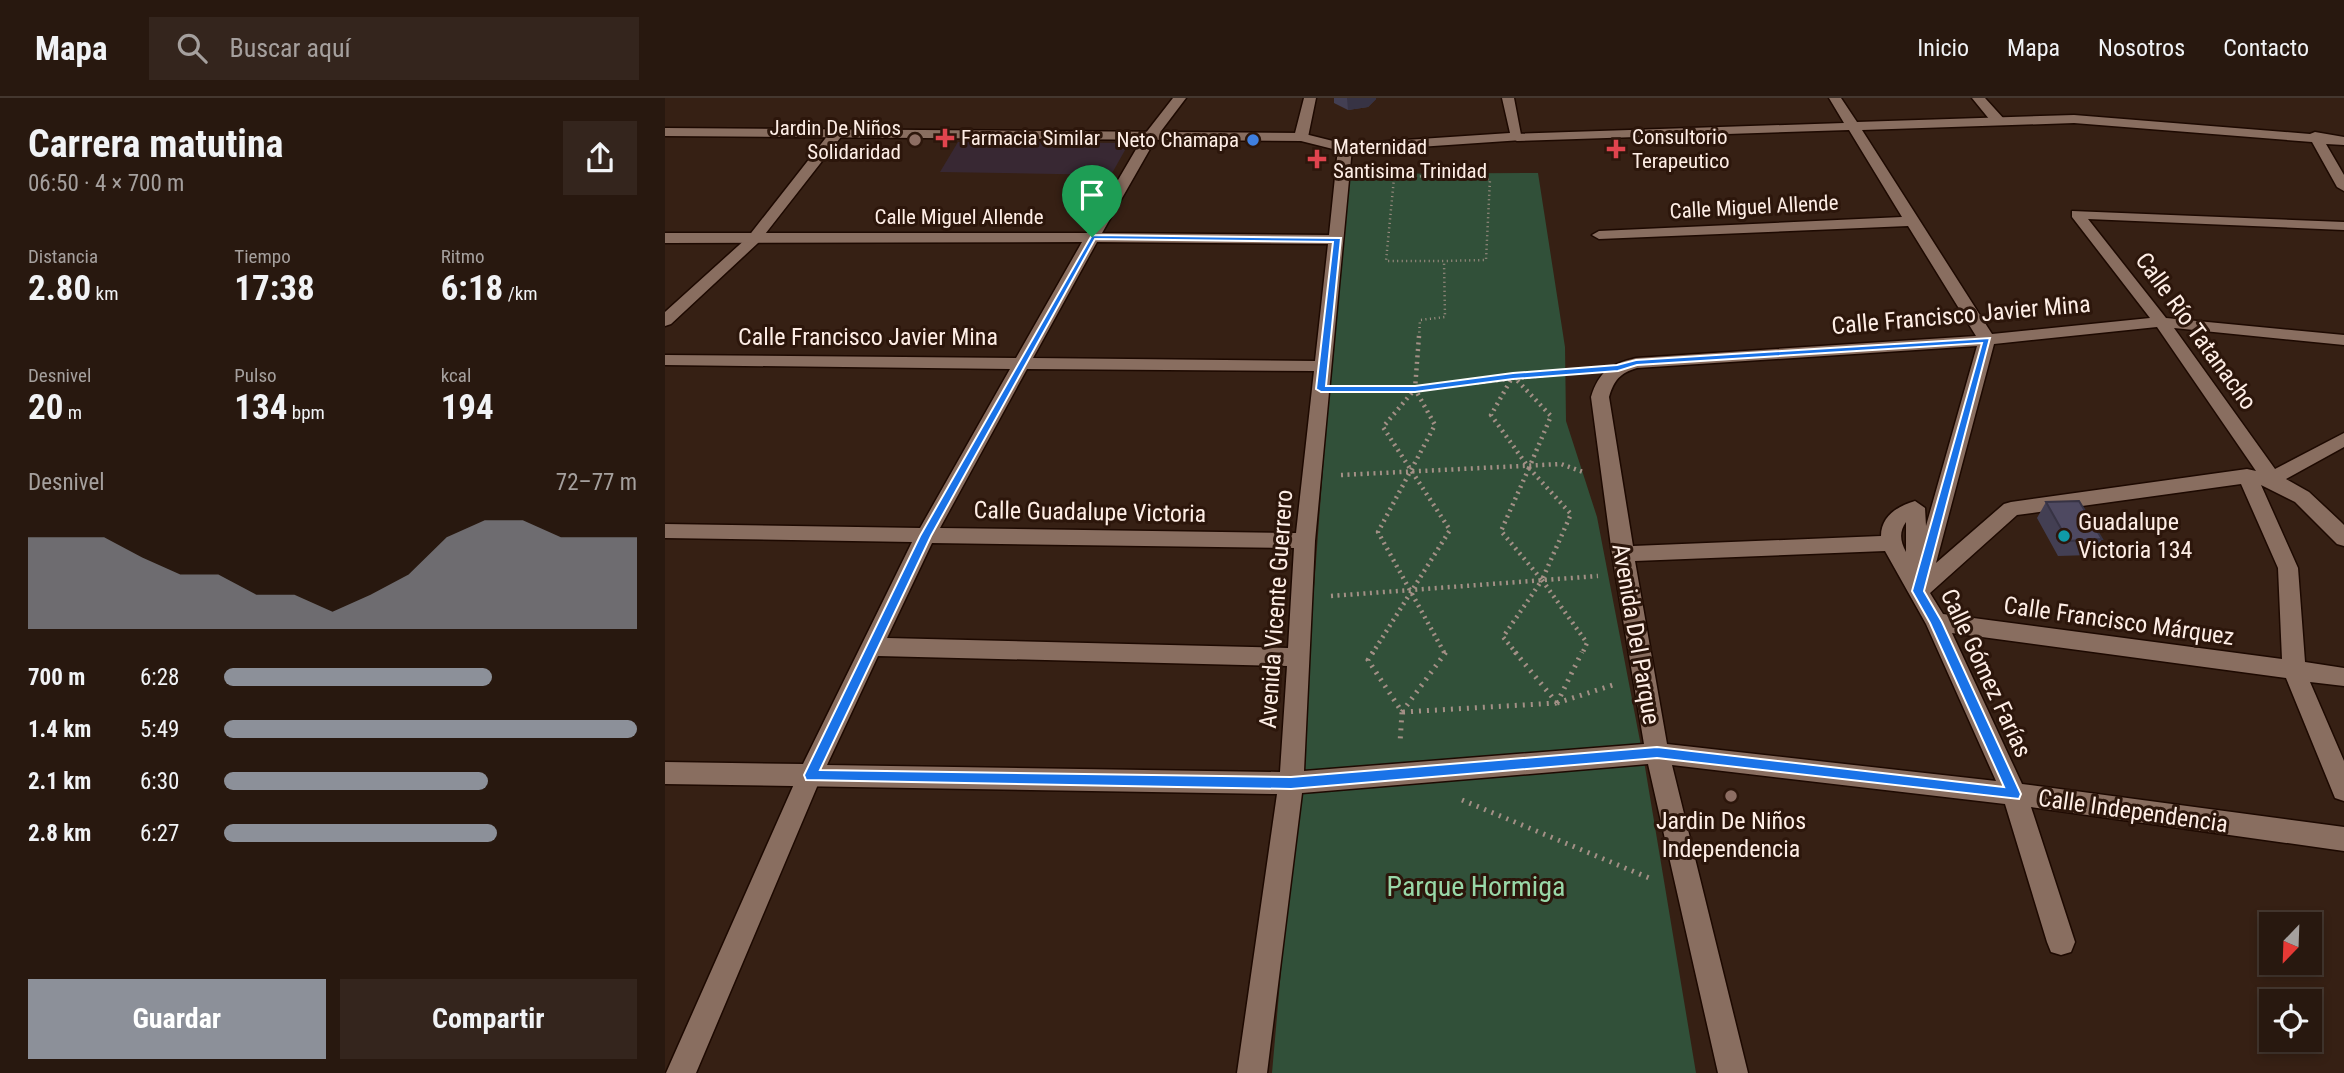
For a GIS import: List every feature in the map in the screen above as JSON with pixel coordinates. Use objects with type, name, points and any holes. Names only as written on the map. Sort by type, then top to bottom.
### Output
[{"type":"street","points":[[681,1073],[810,775],[925,536],[1092,237],[1153,134],[1180,98]]},
{"type":"street","points":[[1301,138],[1310,98]]},
{"type":"street","points":[[1509,98],[1517,137]]},
{"type":"street","points":[[1835,98],[1987,340],[1918,591]]},
{"type":"street","points":[[1978,98],[2000,122]]},
{"type":"street","points":[[665,132],[1153,134],[1301,138],[1345,148],[1517,137],[2074,119],[2315,136],[2344,141]]},
{"type":"street","points":[[665,321],[753,240],[837,134]]},
{"type":"street","points":[[2315,136],[2344,187]]},
{"type":"street","name":"Avenida Vicente Guerrero","points":[[1251,1073],[1291,783],[1305,541],[1338,240],[1345,148]]},
{"type":"street","name":"Calle Río Tatanacho","points":[[2272,479],[2161,321],[2077,214],[2344,226]]},
{"type":"street","name":"Calle Miguel Allende","points":[[1599,235],[1910,221]]},
{"type":"street","name":"Calle Miguel Allende","points":[[665,238],[753,240],[1092,237],[1338,240]]},
{"type":"street","name":"Calle Francisco Javier Mina","points":[[1618,368],[1636,362],[1987,340],[2161,321],[2344,340]]},
{"type":"street","name":"Calle Francisco Javier Mina","points":[[665,360],[1324,366]]},
{"type":"street","name":"Avenida Del Parque","points":[[1618,368],[1605,380],[1600,397],[1623,564],[1657,753],[1733,1073]]},
{"type":"street","points":[[2272,479],[2344,439]]},
{"type":"street","points":[[1918,591],[2011,509],[2247,476],[2272,479],[2313,502],[2344,539]]},
{"type":"street","points":[[2247,476],[2288,568],[2294,671],[2344,790]]},
{"type":"street","points":[[1623,564],[1891,543],[1891,528],[1898,517],[1915,508],[1918,591]]},
{"type":"street","name":"Calle Guadalupe Victoria","points":[[665,531],[1305,541]]},
{"type":"street","name":"Calle Gómez Farías","points":[[1891,543],[1936,622],[2014,794],[2061,942]]},
{"type":"street","name":"Calle Francisco Márquez","points":[[1936,622],[2344,677]]},
{"type":"street","points":[[871,647],[1299,657]]},
{"type":"street","name":"Calle Independencia","points":[[665,774],[1291,783],[1657,753],[2014,794],[2344,839]]},
{"type":"path","points":[[1442,142],[1443,176]]},
{"type":"path","points":[[1443,176],[1490,178],[1486,260],[1386,261],[1394,178],[1443,176]]},
{"type":"path","points":[[1398,774],[1402,712],[1446,652],[1413,589],[1378,532],[1435,425],[1415,389],[1420,320],[1445,317],[1444,261]]},
{"type":"path","points":[[1321,389],[1415,389],[1513,376],[1618,368]]},
{"type":"path","points":[[1513,376],[1551,416],[1501,531],[1542,580],[1587,643],[1557,703]]},
{"type":"path","points":[[1513,376],[1490,415],[1527,466],[1571,514],[1542,580],[1503,637],[1557,703]]},
{"type":"path","points":[[1402,712],[1368,660],[1450,530],[1383,427],[1415,389]]},
{"type":"path","points":[[1312,476],[1561,464],[1612,483]]},
{"type":"path","points":[[1302,598],[1542,580],[1623,564]]},
{"type":"path","points":[[1402,712],[1557,703],[1643,675]]},
{"type":"path","points":[[1449,795],[1690,895]]},
{"type":"shaded area","points":[[958,142],[1129,143],[1111,175],[940,172]]},
{"type":"green space","name":"Parque Hormiga","points":[[1538,173],[1565,347],[1566,421],[1597,517],[1645,767],[1696,1073],[1272,1073],[1310,641],[1345,174]]},
{"type":"building","points":[[2079,501],[2102,539],[2068,541],[2046,502]]},
{"type":"place","name":"Farmacia Similar","points":[[945,138]]},
{"type":"place","name":"Jardin De Niños Solidaridad","points":[[915,140]]},
{"type":"place","name":"Neto Chamapa","points":[[1253,140]]},
{"type":"place","name":"Consultorio Terapeutico","points":[[1616,149]]},
{"type":"place","name":"Maternidad Santisima Trinidad","points":[[1317,159]]},
{"type":"place","name":"Guadalupe Victoria 134","points":[[2064,536]]},
{"type":"place","name":"Jardin De Niños Independencia","points":[[1731,796]]},
{"type":"route","points":[[1092,237],[1338,240],[1321,389],[1415,389],[1513,376],[1618,368],[1636,362],[1987,340],[1918,591],[1936,622],[2014,794],[1657,753],[1291,783],[810,775],[925,536],[1092,237]]}]
